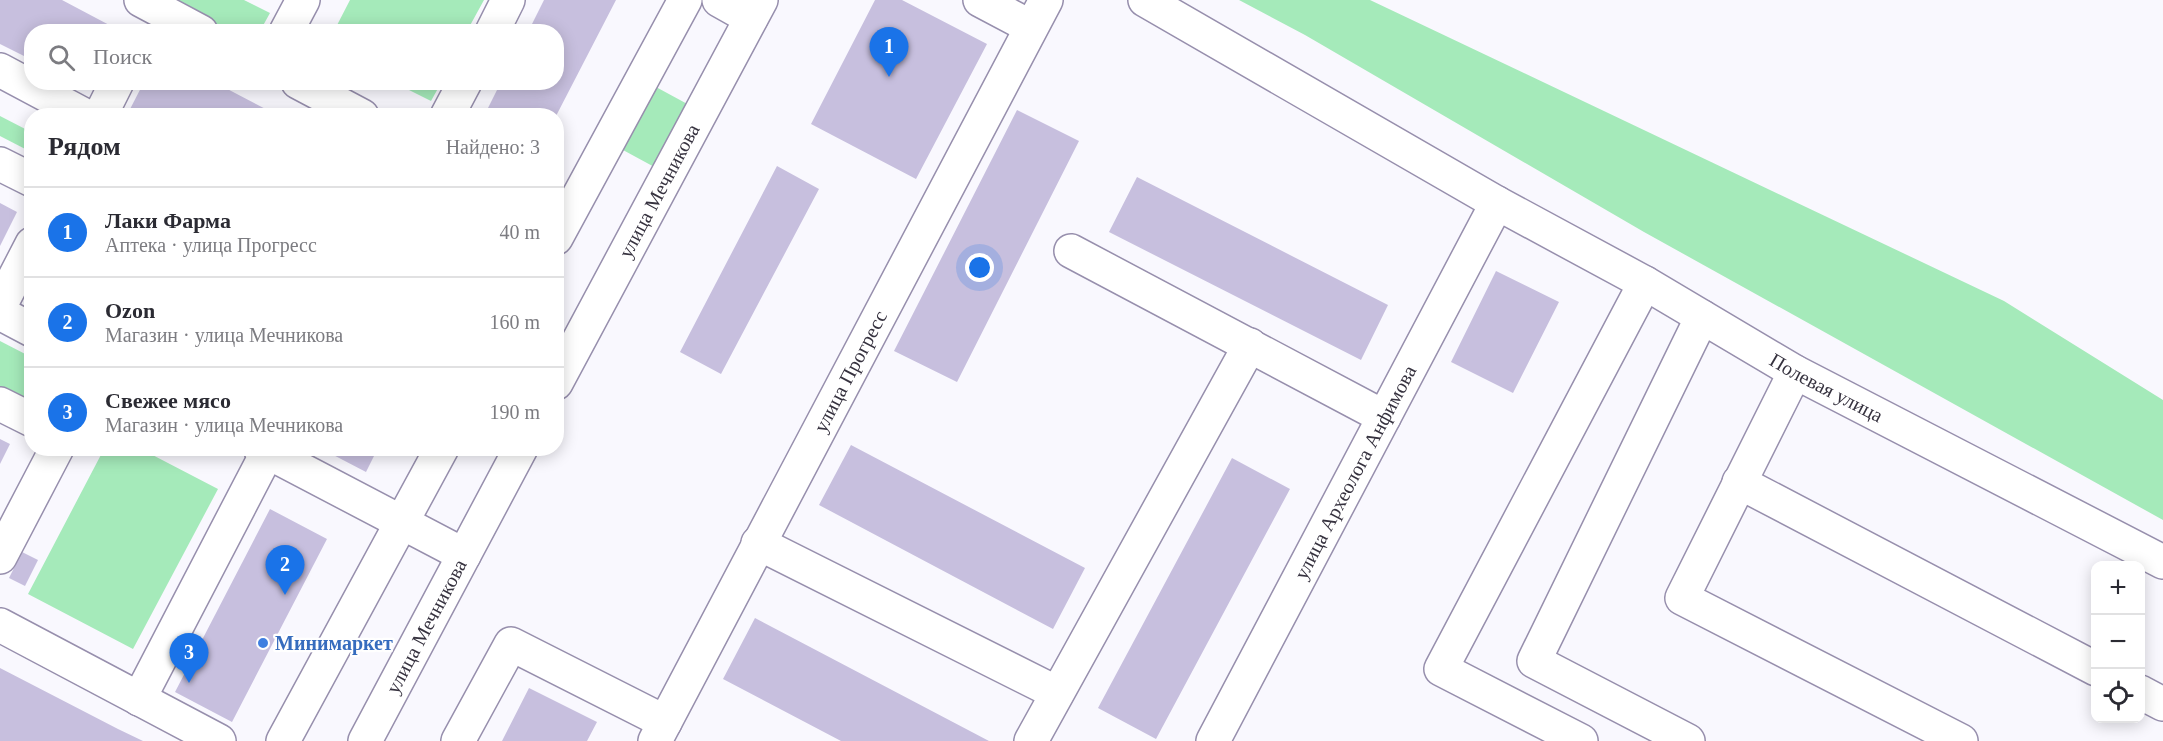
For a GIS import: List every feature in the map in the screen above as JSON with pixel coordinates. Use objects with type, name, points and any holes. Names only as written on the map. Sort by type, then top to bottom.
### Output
[{"type":"street","points":[[496,24],[508,0]]},
{"type":"street","points":[[564,217],[686,0]]},
{"type":"street","points":[[719,0],[756,9]]},
{"type":"street","points":[[980,0],[1039,13]]},
{"type":"street","name":"Полевая улица","points":[[1145,0],[1497,203],[1645,283],[1795,372],[2163,562]]},
{"type":"street","name":"улица Мечникова","points":[[564,365],[756,9]]},
{"type":"street","points":[[146,13],[178,24]]},
{"type":"street","name":"улица Прогресс","points":[[660,731],[1039,13]]},
{"type":"street","points":[[0,70],[24,83]]},
{"type":"street","points":[[37,90],[71,108]]},
{"type":"street","points":[[104,108],[113,90]]},
{"type":"street","points":[[313,90],[347,108]]},
{"type":"street","points":[[451,108],[461,90]]},
{"type":"street","points":[[0,164],[24,176]]},
{"type":"street","name":"улица Археолога Анфимова","points":[[1213,741],[1497,203]]},
{"type":"street","points":[[1071,250],[1384,417]]},
{"type":"street","points":[[0,306],[24,260]]},
{"type":"street","points":[[1581,741],[1441,669],[1645,283]]},
{"type":"street","points":[[0,313],[24,326]]},
{"type":"street","points":[[1688,741],[1534,660],[1702,317]]},
{"type":"street","points":[[1031,741],[1250,345]]},
{"type":"street","points":[[1795,372],[1682,598],[1961,741]]},
{"type":"street","points":[[0,404],[24,416]]},
{"type":"street","points":[[1,552],[53,456]]},
{"type":"street","points":[[139,699],[261,456]]},
{"type":"street","points":[[274,456],[464,555]]},
{"type":"street","points":[[283,741],[438,456]]},
{"type":"street","name":"улица Мечникова","points":[[365,741],[517,456]]},
{"type":"street","points":[[1739,482],[2091,666]]},
{"type":"street","points":[[758,543],[1057,693]]},
{"type":"street","points":[[0,625],[219,741]]},
{"type":"street","points":[[459,741],[511,644],[660,731]]},
{"type":"street","points":[[2145,695],[2163,704]]},
{"type":"green space","points":[[168,0],[244,0],[270,13],[264,24],[216,24]]},
{"type":"green space","points":[[350,0],[484,0],[471,24],[338,24]]},
{"type":"green space","points":[[1239,0],[1370,0],[2004,301],[2163,400],[2163,520],[1644,232],[1305,35]]},
{"type":"green space","points":[[656,87],[691,106],[658,169],[623,150]]},
{"type":"green space","points":[[409,90],[437,90],[431,101]]},
{"type":"green space","points":[[0,116],[24,128],[24,148],[0,136]]},
{"type":"green space","points":[[0,341],[24,353],[24,399],[0,386]]},
{"type":"green space","points":[[100,456],[154,456],[218,489],[133,649],[28,594]]},
{"type":"building","points":[[0,0],[62,0],[107,24],[24,24],[24,56],[0,44]]},
{"type":"building","points":[[544,0],[616,0],[560,108],[488,108],[497,90],[564,90],[564,24],[532,24]]},
{"type":"building","points":[[875,0],[902,0],[987,44],[916,179],[811,124]]},
{"type":"building","points":[[140,90],[229,90],[264,108],[131,108]]},
{"type":"building","points":[[1017,110],[1079,141],[957,382],[894,351]]},
{"type":"building","points":[[777,166],[819,189],[721,374],[680,352]]},
{"type":"building","points":[[1137,177],[1388,305],[1361,360],[1109,232]]},
{"type":"building","points":[[0,203],[17,212],[0,246]]},
{"type":"building","points":[[1496,271],[1559,302],[1513,393],[1451,362]]},
{"type":"building","points":[[0,439],[10,444],[0,464]]},
{"type":"building","points":[[851,445],[1085,568],[1053,629],[819,505]]},
{"type":"building","points":[[335,456],[374,456],[366,472]]},
{"type":"building","points":[[1232,458],[1290,489],[1156,739],[1098,708]]},
{"type":"building","points":[[270,509],[327,539],[232,722],[175,692]]},
{"type":"building","points":[[22,552],[38,560],[25,586],[9,578]]},
{"type":"building","points":[[755,618],[989,741],[841,741],[723,679]]},
{"type":"building","points":[[0,668],[118,729],[143,741],[0,741]]},
{"type":"building","points":[[529,688],[597,722],[587,741],[502,741]]},
{"type":"place","name":"Лаки Фарма","points":[[889,77]]},
{"type":"place","name":"Ozon","points":[[285,595]]},
{"type":"place","name":"Минимаркет","points":[[263,643]]},
{"type":"place","name":"Свежее мясо","points":[[189,683]]}]
